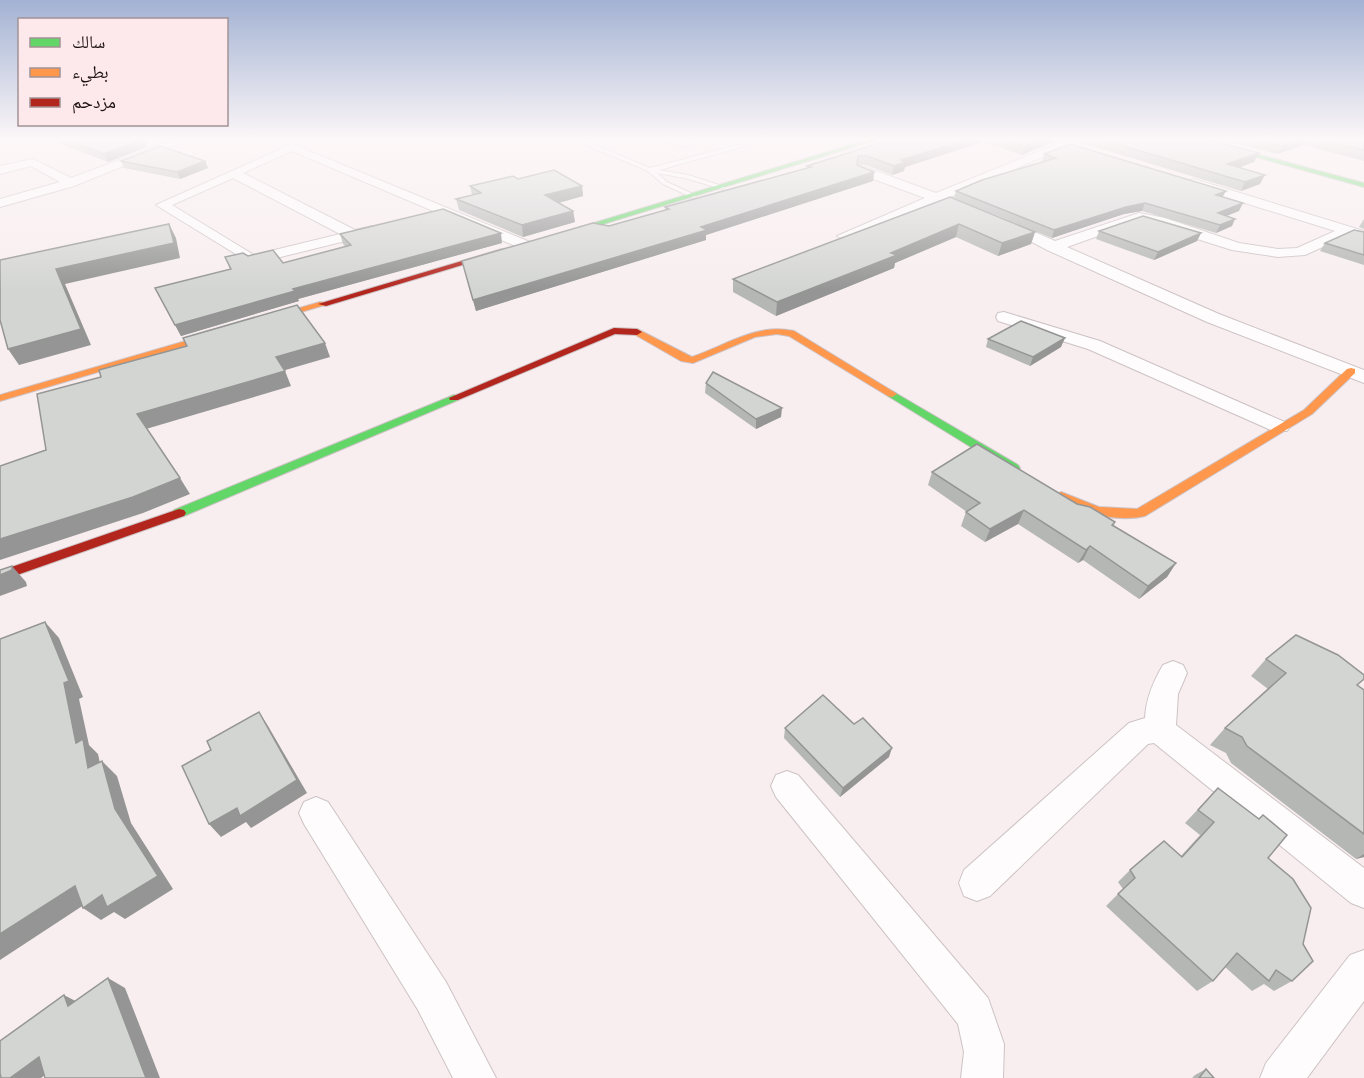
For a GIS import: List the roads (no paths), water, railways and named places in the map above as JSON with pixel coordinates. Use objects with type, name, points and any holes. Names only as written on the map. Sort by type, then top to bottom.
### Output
[{"type":"street","points":[[0,203],[48,189]]},
{"type":"street","points":[[197,189],[162,205],[252,260],[384,227]]},
{"type":"street","points":[[265,189],[353,235]]},
{"type":"street","points":[[393,189],[525,245]]},
{"type":"street","points":[[0,398],[715,189]]},
{"type":"street","points":[[914,189],[988,217],[1213,318],[1360,374]]},
{"type":"street","points":[[844,236],[953,189]]},
{"type":"street","points":[[1216,189],[1364,235]]},
{"type":"street","points":[[426,217],[447,212]]},
{"type":"street","points":[[1052,247],[1139,217],[1160,221],[1237,247],[1278,253],[1300,252],[1348,230]]},
{"type":"street","points":[[1004,317],[1094,345],[1280,427]]},
{"type":"street","points":[[0,576],[53,555],[97,544],[155,523],[614,331],[638,332],[685,358],[693,360],[756,330],[777,329],[790,333],[1028,476]]},
{"type":"street","points":[[1047,488],[1083,509],[1124,516],[1140,513],[1308,412],[1360,374]]},
{"type":"street","points":[[1161,732],[1163,689],[1173,673]]},
{"type":"street","points":[[977,883],[1140,732],[1146,730],[1170,736],[1364,890]]},
{"type":"street","points":[[787,786],[974,1012],[983,1035],[986,1059],[982,1078]]},
{"type":"street","points":[[316,813],[432,996],[475,1078]]},
{"type":"street","points":[[1281,1078],[1364,969]]},
{"type":"lane","points":[[679,189],[693,196]]}]
